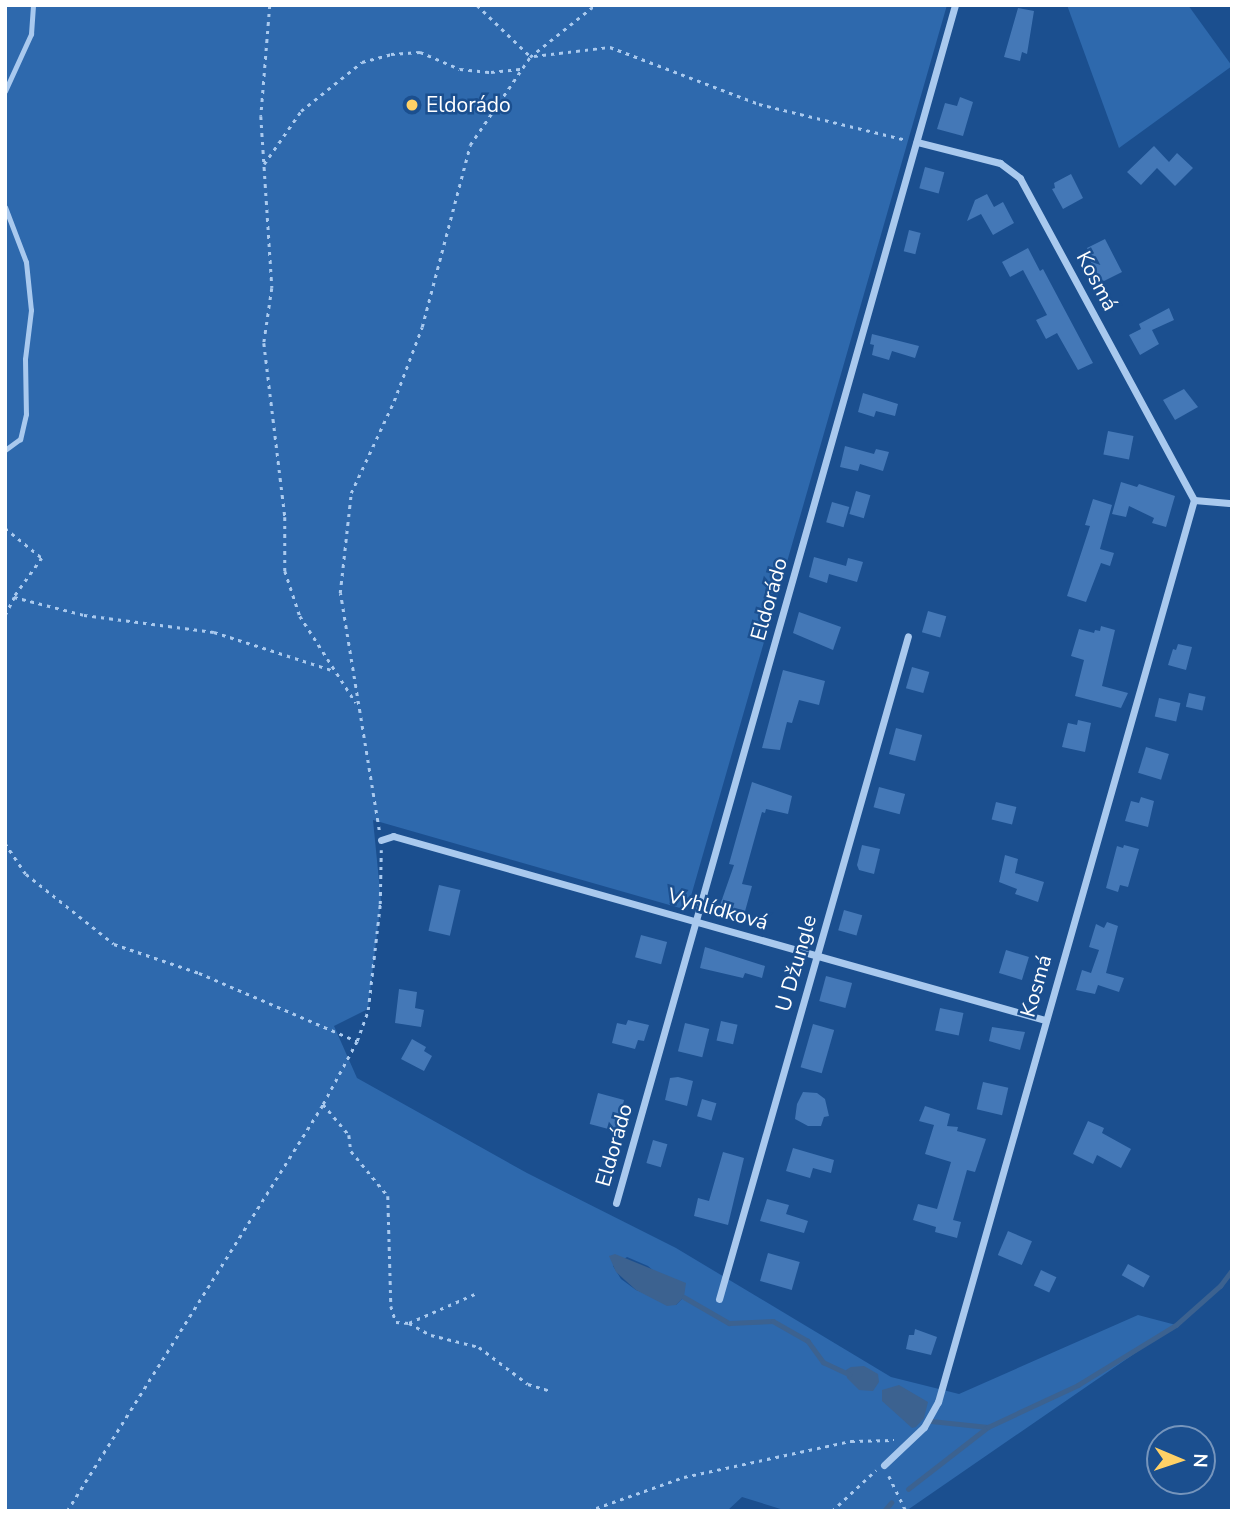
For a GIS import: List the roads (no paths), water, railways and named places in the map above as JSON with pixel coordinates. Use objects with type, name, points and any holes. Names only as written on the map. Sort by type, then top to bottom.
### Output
[{"type":"street","name":"Eldorádo","points":[[616,1203],[955,5]]},
{"type":"street","name":"Kosmá","points":[[884,1465],[913,1439],[938,1402],[1194,499],[1020,178],[999,163],[917,142]]},
{"type":"street","points":[[1194,499],[1232,503]]},
{"type":"street","name":"U Džungle","points":[[719,1299],[908,636]]},
{"type":"street","name":"Vyhlídková","points":[[381,840],[393,836],[1045,1020]]},
{"type":"lane","points":[[5,91],[31,34],[33,5]]},
{"type":"lane","points":[[5,207],[26,262],[31,310],[25,359],[26,414],[20,439],[5,450]]},
{"type":"waterway","points":[[908,1489],[988,1427],[1078,1385],[1176,1325],[1220,1286],[1232,1270]]},
{"type":"waterway","points":[[684,1297],[729,1323],[773,1321],[808,1341],[823,1362],[849,1374]]},
{"type":"waterway","points":[[931,1421],[988,1427]]},
{"type":"waterway","points":[[884,1511],[891,1503]]},
{"type":"place","name":"Eldorádo","points":[[412,105]]}]
